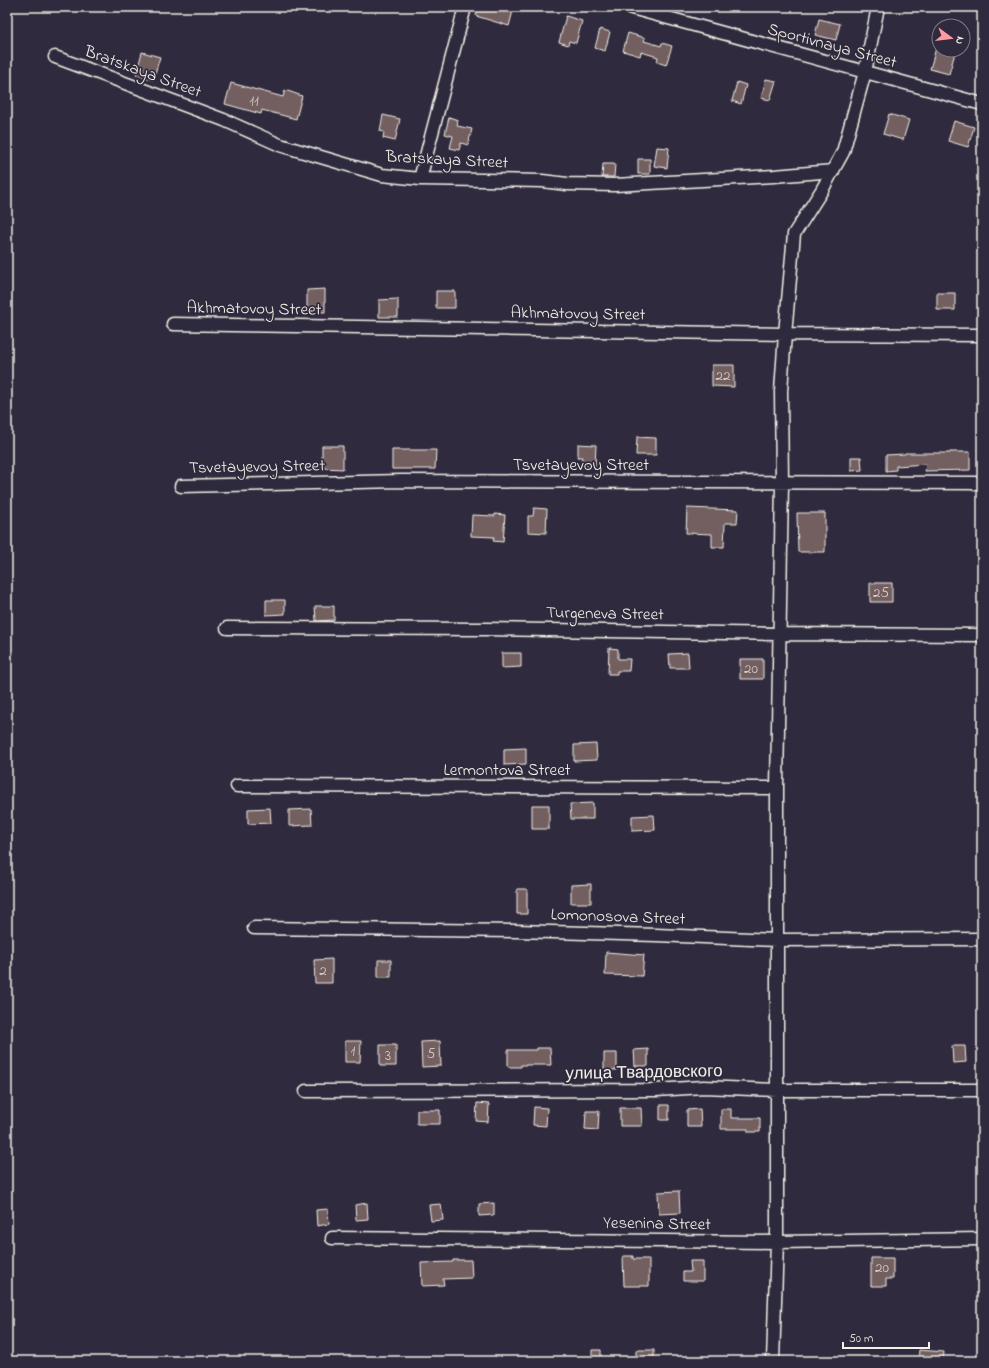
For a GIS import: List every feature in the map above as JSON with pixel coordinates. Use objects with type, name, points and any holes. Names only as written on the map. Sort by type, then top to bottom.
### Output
[{"type":"street","points":[[420,180],[465,7]]},
{"type":"street","name":"Sportivnaya Street","points":[[628,7],[982,104]]},
{"type":"street","points":[[773,1361],[777,1242],[777,788],[782,483],[781,391],[785,334],[794,234],[822,190],[843,152],[865,72],[878,7]]},
{"type":"street","name":"Bratskaya Street","points":[[55,57],[224,120],[280,145],[382,175],[420,180],[542,180],[567,184],[615,185],[774,176],[833,171]]},
{"type":"street","name":"Akhmatovoy Street","points":[[173,324],[785,334],[982,335]]},
{"type":"street","name":"Tsvetayevoy Street","points":[[181,486],[401,481],[982,483]]},
{"type":"street","name":"Turgeneva Street","points":[[227,628],[485,629],[779,634],[982,635]]},
{"type":"street","name":"Lermontova Street","points":[[237,786],[777,788]]},
{"type":"street","name":"Lomonosova Street","points":[[254,928],[516,931],[777,940],[982,939]]},
{"type":"street","name":"улица Твардовского","points":[[306,1091],[656,1090],[704,1087],[777,1090],[982,1090]]},
{"type":"street","name":"Yesenina Street","points":[[332,1238],[777,1242],[982,1239]]},
{"type":"building","points":[[478,7],[514,7],[509,26],[476,16]]},
{"type":"building","points":[[566,16],[582,21],[576,43],[569,41],[568,45],[559,42]]},
{"type":"building","points":[[819,19],[840,24],[836,40],[815,35]]},
{"type":"building","points":[[600,29],[610,32],[605,51],[595,48]]},
{"type":"building","points":[[628,33],[645,38],[644,41],[661,46],[662,43],[672,46],[666,65],[657,62],[658,57],[641,52],[640,56],[623,51]]},
{"type":"building","points":[[142,52],[160,57],[153,80],[136,75]]},
{"type":"building","points":[[933,58],[954,58],[949,74],[930,69]]},
{"type":"building","points":[[766,79],[776,81],[770,100],[761,98]]},
{"type":"building","points":[[737,82],[746,85],[741,104],[732,101]]},
{"type":"building","points":[[231,83],[283,97],[285,90],[302,96],[296,119],[262,110],[261,114],[225,104]]},
{"type":"building","points":[[889,114],[909,120],[903,140],[883,134]]},
{"type":"building","points":[[383,115],[400,119],[395,141],[383,138],[384,132],[380,131]]},
{"type":"building","points":[[449,117],[458,120],[457,126],[472,129],[468,145],[461,143],[459,150],[450,148],[453,136],[445,134]]},
{"type":"building","points":[[954,121],[974,127],[968,147],[948,141]]},
{"type":"building","points":[[657,147],[669,148],[667,168],[654,166]]},
{"type":"building","points":[[638,159],[650,159],[650,174],[638,174]]},
{"type":"building","points":[[603,164],[615,164],[614,177],[602,177]]},
{"type":"building","points":[[325,289],[325,312],[307,312],[307,290]]},
{"type":"building","points":[[436,291],[455,291],[455,308],[436,308]]},
{"type":"building","points":[[937,293],[955,293],[955,310],[937,310]]},
{"type":"building","points":[[398,299],[398,317],[379,317],[379,300]]},
{"type":"building","points":[[712,365],[734,365],[734,387],[712,386]]},
{"type":"building","points":[[637,437],[656,438],[656,455],[636,455]]},
{"type":"building","points":[[578,444],[596,445],[595,467],[581,467],[582,457],[578,457]]},
{"type":"building","points":[[322,446],[343,446],[343,469],[322,468]]},
{"type":"building","points":[[392,450],[436,450],[435,469],[392,469]]},
{"type":"building","points":[[970,452],[970,470],[925,471],[926,464],[896,466],[896,470],[886,471],[886,455]]},
{"type":"building","points":[[851,457],[861,457],[862,470],[851,471]]},
{"type":"building","points":[[534,508],[547,509],[546,533],[528,532],[528,516],[533,516]]},
{"type":"building","points":[[687,508],[738,510],[737,523],[725,523],[724,547],[712,547],[712,534],[686,533]]},
{"type":"building","points":[[797,513],[825,513],[825,552],[798,552]]},
{"type":"building","points":[[495,514],[505,515],[503,542],[493,541],[494,537],[471,536],[472,515],[495,516]]},
{"type":"building","points":[[870,583],[892,583],[892,602],[870,602]]},
{"type":"building","points":[[266,600],[285,600],[285,614],[266,615]]},
{"type":"building","points":[[315,606],[334,606],[334,620],[316,621]]},
{"type":"building","points":[[609,648],[618,649],[618,659],[630,659],[629,671],[617,671],[617,674],[608,674]]},
{"type":"building","points":[[502,653],[521,653],[521,667],[502,668]]},
{"type":"building","points":[[688,653],[689,668],[670,668],[669,654]]},
{"type":"building","points":[[740,659],[763,659],[763,679],[740,679]]},
{"type":"building","points":[[596,744],[597,760],[574,761],[574,745]]},
{"type":"building","points":[[526,748],[526,764],[504,765],[504,749]]},
{"type":"building","points":[[593,803],[593,819],[571,819],[570,804]]},
{"type":"building","points":[[532,805],[549,805],[549,829],[532,829]]},
{"type":"building","points":[[270,808],[271,823],[248,824],[248,809]]},
{"type":"building","points":[[311,809],[312,825],[289,826],[289,810]]},
{"type":"building","points":[[654,815],[655,830],[632,831],[632,816]]},
{"type":"building","points":[[591,884],[591,903],[571,903],[571,885]]},
{"type":"building","points":[[517,889],[527,889],[527,914],[517,914]]},
{"type":"building","points":[[606,952],[644,955],[642,976],[605,975]]},
{"type":"building","points":[[332,959],[332,983],[315,983],[314,960]]},
{"type":"building","points":[[378,960],[391,960],[391,977],[378,977]]},
{"type":"building","points":[[345,1041],[361,1041],[360,1062],[345,1062]]},
{"type":"building","points":[[440,1041],[441,1066],[422,1067],[421,1042]]},
{"type":"building","points":[[380,1045],[396,1045],[396,1066],[380,1066]]},
{"type":"building","points":[[952,1046],[965,1046],[966,1062],[953,1063]]},
{"type":"building","points":[[537,1048],[550,1048],[551,1065],[521,1065],[521,1067],[508,1067],[508,1050],[537,1050]]},
{"type":"building","points":[[648,1049],[648,1066],[635,1066],[634,1050]]},
{"type":"building","points":[[604,1053],[617,1053],[617,1070],[604,1070]]},
{"type":"building","points":[[477,1103],[489,1104],[488,1122],[476,1121]]},
{"type":"building","points":[[660,1105],[669,1105],[669,1120],[660,1120]]},
{"type":"building","points":[[534,1107],[547,1108],[546,1126],[533,1125]]},
{"type":"building","points":[[620,1108],[641,1108],[642,1126],[620,1126]]},
{"type":"building","points":[[700,1109],[701,1127],[687,1127],[687,1110]]},
{"type":"building","points":[[721,1109],[731,1109],[731,1118],[760,1118],[760,1132],[748,1132],[748,1129],[721,1129]]},
{"type":"building","points":[[417,1110],[440,1110],[440,1124],[417,1124]]},
{"type":"building","points":[[586,1111],[599,1111],[598,1130],[585,1129]]},
{"type":"building","points":[[679,1191],[680,1213],[659,1214],[658,1192]]},
{"type":"building","points":[[367,1203],[368,1219],[356,1220],[355,1205]]},
{"type":"building","points":[[494,1203],[494,1215],[479,1216],[479,1204]]},
{"type":"building","points":[[441,1204],[443,1220],[431,1221],[429,1205]]},
{"type":"building","points":[[328,1209],[329,1224],[317,1226],[316,1210]]},
{"type":"building","points":[[623,1256],[633,1256],[633,1259],[649,1259],[649,1286],[624,1286]]},
{"type":"building","points":[[871,1258],[893,1258],[893,1279],[886,1279],[886,1286],[871,1286]]},
{"type":"building","points":[[453,1260],[471,1260],[472,1278],[443,1279],[444,1285],[422,1286],[421,1263],[453,1262]]},
{"type":"building","points":[[690,1261],[703,1261],[703,1281],[683,1281],[683,1272],[691,1272]]},
{"type":"building","points":[[592,1350],[601,1350],[601,1361],[592,1361]]},
{"type":"building","points":[[636,1350],[654,1350],[654,1361],[636,1361]]},
{"type":"building","points":[[919,1350],[944,1352],[943,1361],[918,1361]]}]
